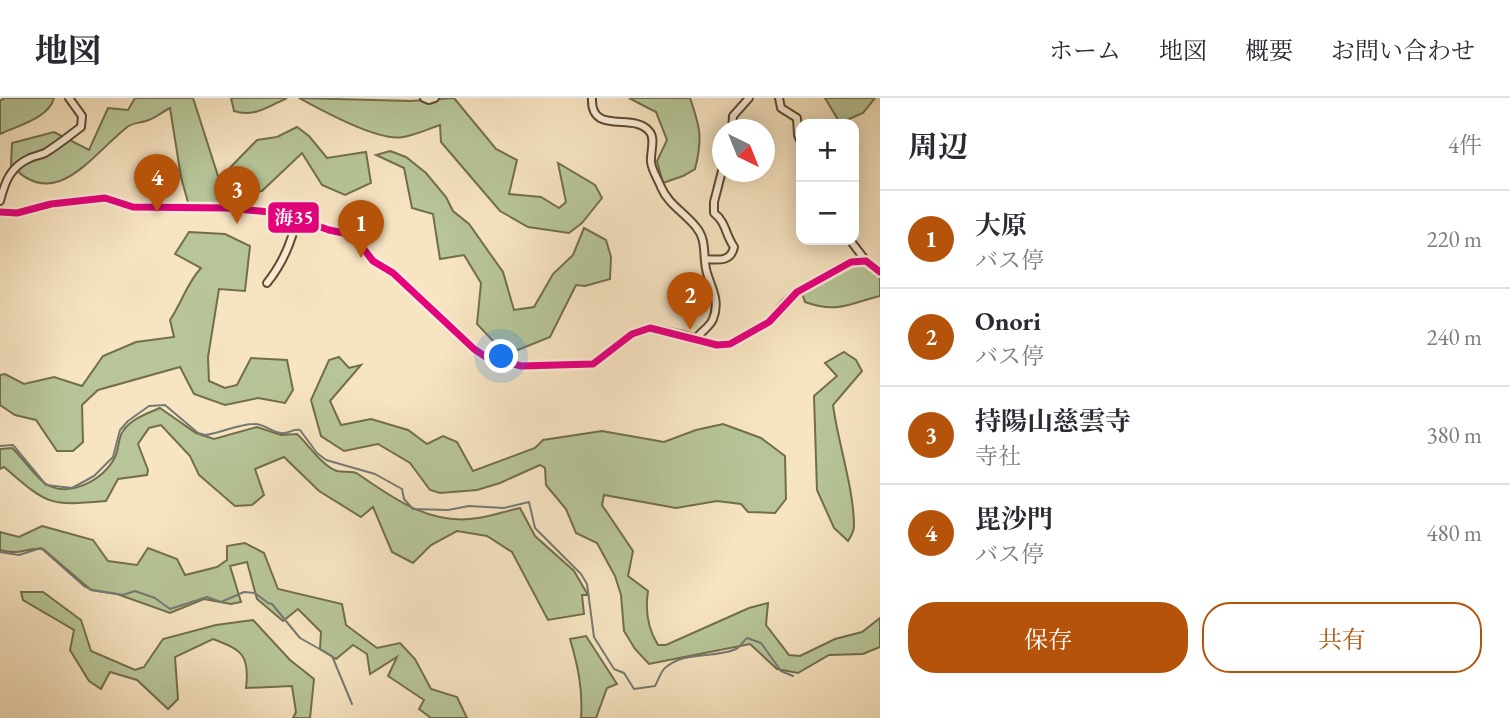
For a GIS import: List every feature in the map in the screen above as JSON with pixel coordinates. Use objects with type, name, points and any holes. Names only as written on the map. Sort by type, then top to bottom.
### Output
[{"type":"street","points":[[0,201],[5,183],[16,167],[59,145],[81,127],[82,116],[69,98]]},
{"type":"street","points":[[424,98],[435,98]]},
{"type":"street","points":[[592,98],[593,110],[601,118],[650,131],[651,165],[663,192],[696,227],[704,243],[705,270],[715,292],[715,315],[712,322],[696,338]]},
{"type":"street","points":[[733,119],[749,98]]},
{"type":"street","points":[[779,98],[780,108],[797,119]]},
{"type":"street","points":[[705,259],[721,260],[729,257],[734,247],[726,237],[723,222],[714,213],[720,182]]},
{"type":"street","points":[[0,212],[17,213],[51,204],[105,198],[133,207],[227,208],[297,217],[329,230],[353,235],[373,261],[393,273],[474,349],[486,357],[521,366],[587,365],[603,359],[632,334],[644,329],[656,328],[717,345],[730,344],[769,322],[797,292],[851,262],[866,261]]},
{"type":"street","points":[[267,283],[279,268],[293,238],[297,217]]},
{"type":"street","points":[[854,245],[866,261],[880,272]]},
{"type":"green space","points":[[5,98],[54,98],[46,111],[39,116],[0,134],[0,101]]},
{"type":"green space","points":[[135,98],[193,98],[219,179],[257,140],[277,137],[297,127],[309,136],[327,158],[366,152],[371,183],[345,195],[322,185],[302,153],[262,191],[236,195],[219,206],[189,206],[181,177],[170,108],[149,120],[128,126],[86,165],[57,182],[43,183],[27,178],[11,165],[12,143],[54,132],[89,150],[108,108],[128,110]]},
{"type":"green space","points":[[231,98],[287,98],[261,110],[241,113],[234,111]]},
{"type":"green space","points":[[299,98],[411,101],[454,98],[496,149],[517,160],[509,194],[541,197],[559,208],[566,202],[558,163],[595,185],[602,198],[582,223],[569,233],[528,227],[500,211],[441,142],[440,125],[403,137],[380,135],[350,124]]},
{"type":"green space","points":[[629,98],[690,98],[699,133],[695,169],[663,183],[657,161],[667,140],[656,112]]},
{"type":"green space","points":[[825,98],[875,98],[863,113],[849,119],[838,119]]},
{"type":"green space","points":[[390,151],[406,157],[426,173],[446,197],[453,211],[469,224],[503,272],[514,310],[534,307],[553,274],[573,255],[584,228],[606,240],[611,257],[610,279],[585,286],[576,285],[550,337],[518,350],[493,341],[477,324],[481,283],[464,255],[440,259],[433,214],[412,208],[404,168],[376,155]]},
{"type":"green space","points":[[189,232],[225,234],[250,246],[245,291],[219,289],[208,357],[209,381],[225,388],[237,385],[251,358],[287,360],[293,390],[285,403],[258,398],[225,405],[194,394],[180,367],[98,390],[82,405],[83,442],[73,451],[57,451],[36,420],[15,415],[0,405],[0,375],[5,374],[24,384],[54,377],[82,386],[103,356],[136,342],[174,337],[170,320],[201,268],[175,254]]},
{"type":"green space","points":[[864,264],[880,276],[880,296],[835,307],[805,302],[801,290],[845,267]]},
{"type":"green space","points":[[844,352],[856,360],[862,371],[833,405],[853,512],[854,528],[848,541],[834,528],[817,490],[814,396],[837,376],[825,363]]},
{"type":"green space","points":[[339,357],[349,368],[361,365],[330,401],[341,425],[371,419],[408,430],[427,444],[443,436],[457,442],[473,471],[535,448],[543,440],[602,431],[664,442],[696,430],[723,424],[761,438],[785,456],[786,499],[775,513],[748,512],[741,504],[717,501],[676,508],[604,495],[602,505],[633,551],[628,576],[648,591],[648,619],[658,645],[666,645],[749,608],[768,603],[766,625],[789,655],[800,656],[835,639],[862,632],[880,618],[880,647],[863,654],[829,655],[798,673],[777,669],[750,644],[649,664],[635,649],[624,631],[621,595],[615,576],[597,543],[576,533],[566,509],[546,485],[545,468],[540,465],[477,490],[440,493],[430,490],[410,463],[378,444],[344,451],[321,436],[311,400],[329,360]]},
{"type":"green space","points":[[160,408],[196,433],[214,439],[257,427],[281,435],[297,434],[331,468],[340,472],[356,473],[399,501],[429,514],[461,519],[520,508],[535,536],[574,571],[588,595],[582,595],[584,614],[548,620],[512,552],[487,536],[457,531],[431,545],[413,563],[392,552],[373,507],[361,517],[319,491],[284,457],[255,469],[264,495],[252,505],[235,506],[199,475],[190,456],[161,425],[149,428],[138,444],[148,470],[147,475],[118,479],[106,501],[72,503],[50,500],[30,489],[4,467],[0,469],[0,449],[12,448],[46,484],[55,488],[75,488],[94,479],[110,465],[121,434],[130,423]]},
{"type":"green space","points":[[42,526],[93,540],[108,561],[137,565],[148,548],[177,559],[185,575],[217,567],[227,560],[227,546],[245,543],[264,553],[278,589],[342,604],[346,625],[377,648],[400,643],[415,659],[431,689],[457,697],[467,718],[431,718],[419,709],[424,700],[388,676],[397,657],[370,674],[367,654],[353,645],[336,659],[320,649],[321,632],[298,609],[283,621],[257,599],[247,562],[230,566],[241,602],[231,604],[204,599],[170,613],[117,594],[91,590],[43,549],[13,552],[0,550],[0,532],[19,537]]},
{"type":"green space","points":[[21,592],[43,592],[81,620],[91,651],[135,670],[144,667],[163,639],[216,625],[253,620],[290,660],[314,679],[310,718],[293,718],[296,712],[292,686],[246,688],[247,668],[242,655],[213,639],[175,657],[178,699],[168,709],[137,680],[110,672],[101,689],[89,681],[70,650],[74,630],[23,600]]},
{"type":"green space","points":[[586,636],[617,684],[607,688],[596,718],[581,718],[579,678],[570,639]]},
{"type":"waterway","points":[[0,446],[13,445],[46,485],[72,488],[94,476],[113,457],[120,430],[149,406],[165,405],[198,433],[205,435],[254,424],[281,433],[300,430],[317,453],[326,460],[375,474],[402,489],[404,499],[413,509],[448,510],[469,506],[504,508],[529,502],[535,528],[581,574],[587,584],[594,637],[614,669],[624,673],[634,689],[655,686],[664,669],[673,662],[727,652],[737,648],[747,638],[761,643],[781,671],[793,676]]},
{"type":"waterway","points":[[0,552],[19,555],[41,548],[92,590],[123,595],[135,591],[155,598],[170,609],[207,597],[221,602],[244,592],[255,593],[272,604],[300,638],[332,656],[352,704]]},
{"type":"transit line","name":"海35","points":[[0,212],[17,213],[51,204],[105,198],[133,207],[227,208],[281,213],[329,230],[353,235],[373,261],[393,273],[474,349],[486,357],[521,366],[593,364],[632,334],[650,328],[717,345],[730,344],[769,322],[797,292],[851,262],[866,261],[880,272]]},
{"type":"place","name":"毘沙門","points":[[157,212]]},
{"type":"place","name":"持陽山慈雲寺","points":[[237,224]]},
{"type":"place","name":"大原","points":[[361,258]]},
{"type":"place","name":"Onori","points":[[690,330]]}]
